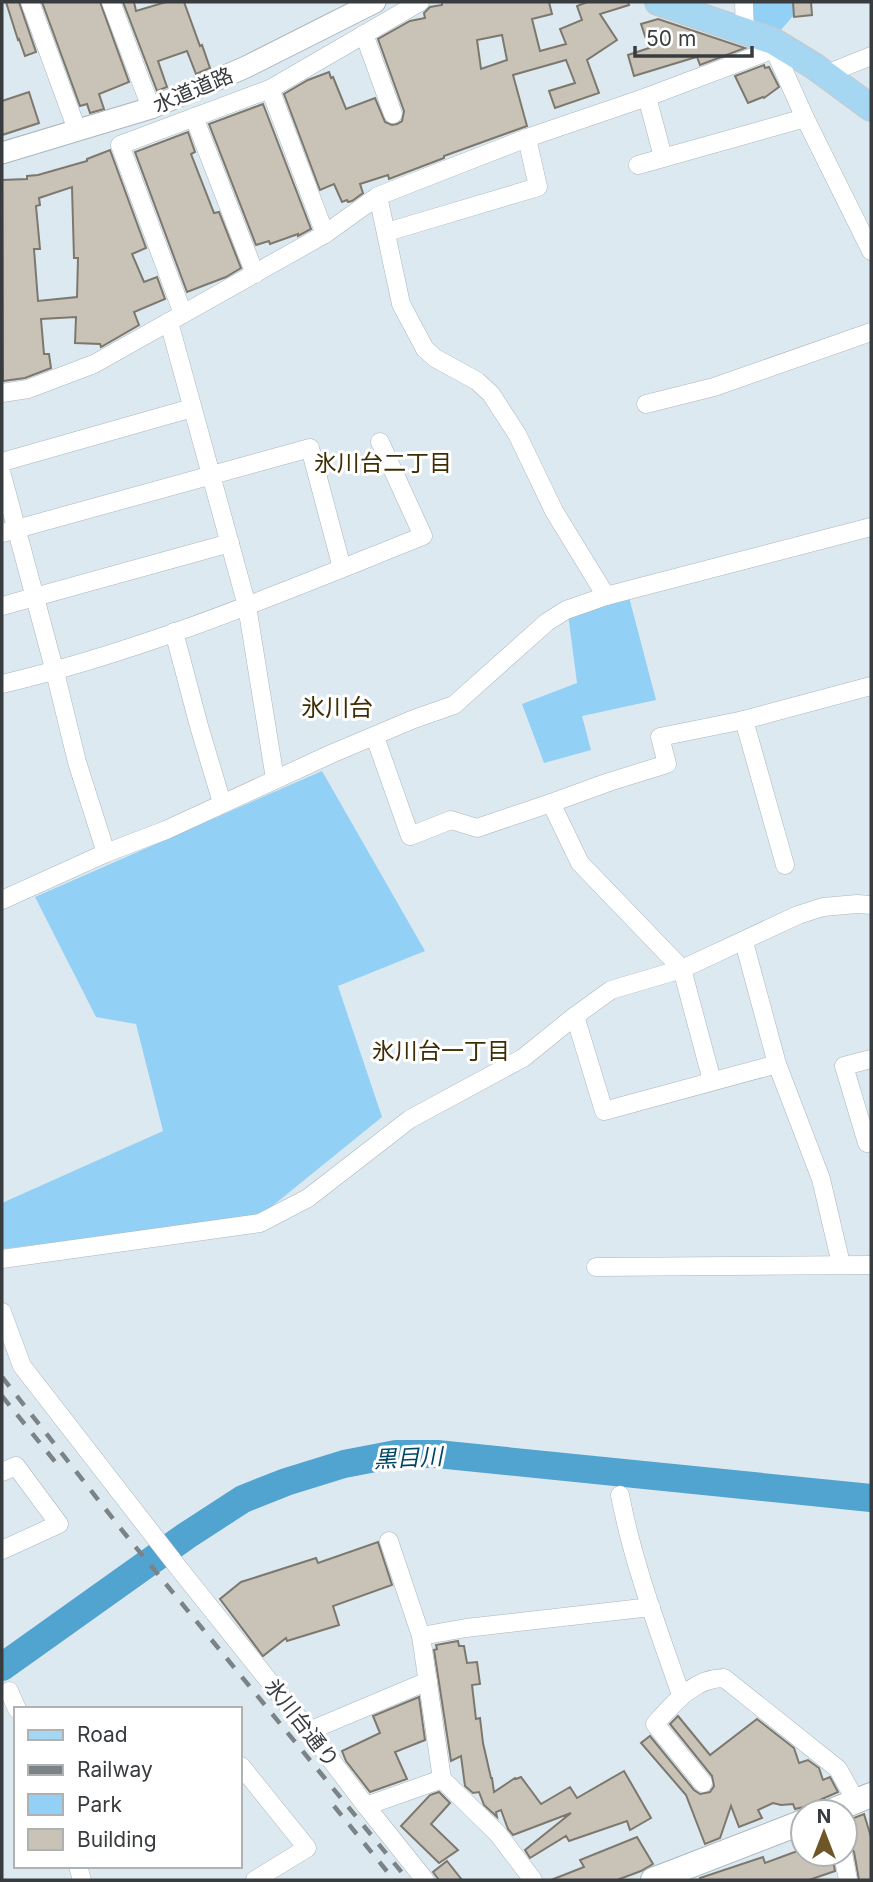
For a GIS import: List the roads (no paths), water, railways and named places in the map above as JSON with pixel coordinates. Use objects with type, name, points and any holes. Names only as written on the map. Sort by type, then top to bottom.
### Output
[{"type":"main road","points":[[658,2],[773,45],[826,75],[871,108]]},
{"type":"main road","points":[[653,1880],[694,1873],[789,1829]]},
{"type":"street","points":[[30,2],[77,131]]},
{"type":"street","points":[[111,2],[150,108]]},
{"type":"street","name":"水道道路","points":[[2,153],[150,108],[246,67],[375,2]]},
{"type":"street","points":[[275,779],[247,606],[192,408],[176,318],[120,145],[270,89],[420,2]]},
{"type":"street","points":[[744,2],[745,33]]},
{"type":"street","points":[[365,34],[393,114]]},
{"type":"street","points":[[2,393],[28,389],[94,364],[325,234],[379,196],[527,138],[647,97],[773,45],[805,118],[871,251]]},
{"type":"street","points":[[826,75],[871,55]]},
{"type":"street","points":[[270,89],[325,234]]},
{"type":"street","points":[[647,97],[663,157]]},
{"type":"street","points":[[194,117],[255,274]]},
{"type":"street","points":[[638,165],[805,118]]},
{"type":"street","points":[[387,232],[538,187],[527,138]]},
{"type":"street","points":[[379,196],[401,304],[425,349],[435,358],[477,381],[491,394],[517,434],[554,511],[606,596]]},
{"type":"street","points":[[646,404],[714,387],[871,332]]},
{"type":"street","points":[[2,461],[192,408]]},
{"type":"street","points":[[2,684],[55,672],[174,632],[423,536],[380,442]]},
{"type":"street","points":[[9,531],[310,448],[342,569]]},
{"type":"street","points":[[2,475],[9,531],[34,597],[77,762],[106,853]]},
{"type":"street","points":[[2,900],[414,719],[454,705],[547,622],[566,610],[606,596],[871,527]]},
{"type":"street","points":[[2,606],[230,543]]},
{"type":"street","points":[[174,632],[222,803]]},
{"type":"street","points":[[375,737],[410,836],[451,820],[477,828],[667,764],[660,737],[744,720],[871,686]]},
{"type":"street","points":[[744,720],[785,865]]},
{"type":"street","points":[[551,803],[580,863],[682,969],[712,1081]]},
{"type":"street","points":[[2,1259],[260,1223],[308,1198],[410,1119],[523,1058],[611,990],[682,969],[798,915],[823,907],[871,905]]},
{"type":"street","points":[[744,942],[778,1064],[821,1179],[841,1264]]},
{"type":"street","points":[[575,1016],[604,1111],[778,1064]]},
{"type":"street","points":[[871,1059],[844,1066],[867,1143],[871,1142]]},
{"type":"street","points":[[596,1267],[871,1265]]},
{"type":"street","name":"氷川台通り","points":[[2,1312],[22,1366],[425,1880]]},
{"type":"street","points":[[2,1472],[16,1466],[59,1524],[2,1550]]},
{"type":"street","points":[[620,1494],[651,1607],[681,1695]]},
{"type":"street","points":[[389,1541],[421,1636],[442,1779],[498,1834],[533,1880]]},
{"type":"street","points":[[421,1636],[466,1628],[651,1607]]},
{"type":"street","points":[[703,1783],[655,1724],[681,1695],[710,1678],[724,1678],[838,1769],[843,1798]]},
{"type":"street","points":[[309,1731],[428,1681]]},
{"type":"street","points":[[9,1691],[16,1707]]},
{"type":"street","points":[[242,1767],[307,1848],[255,1880]]},
{"type":"street","points":[[366,1807],[442,1779]]},
{"type":"waterway","name":"黒目川","points":[[2,1667],[186,1536],[243,1499],[344,1464],[396,1454],[437,1454],[871,1498]]},
{"type":"railway","points":[[2,1377],[125,1534],[408,1880]]},
{"type":"railway","points":[[2,1396],[61,1469]]},
{"type":"railway","points":[[334,1806],[394,1880]]},
{"type":"district","name":"氷川台二丁目","points":[[383,463]]},
{"type":"district","name":"氷川台","points":[[337,707]]},
{"type":"district","name":"氷川台一丁目","points":[[441,1051]]}]
